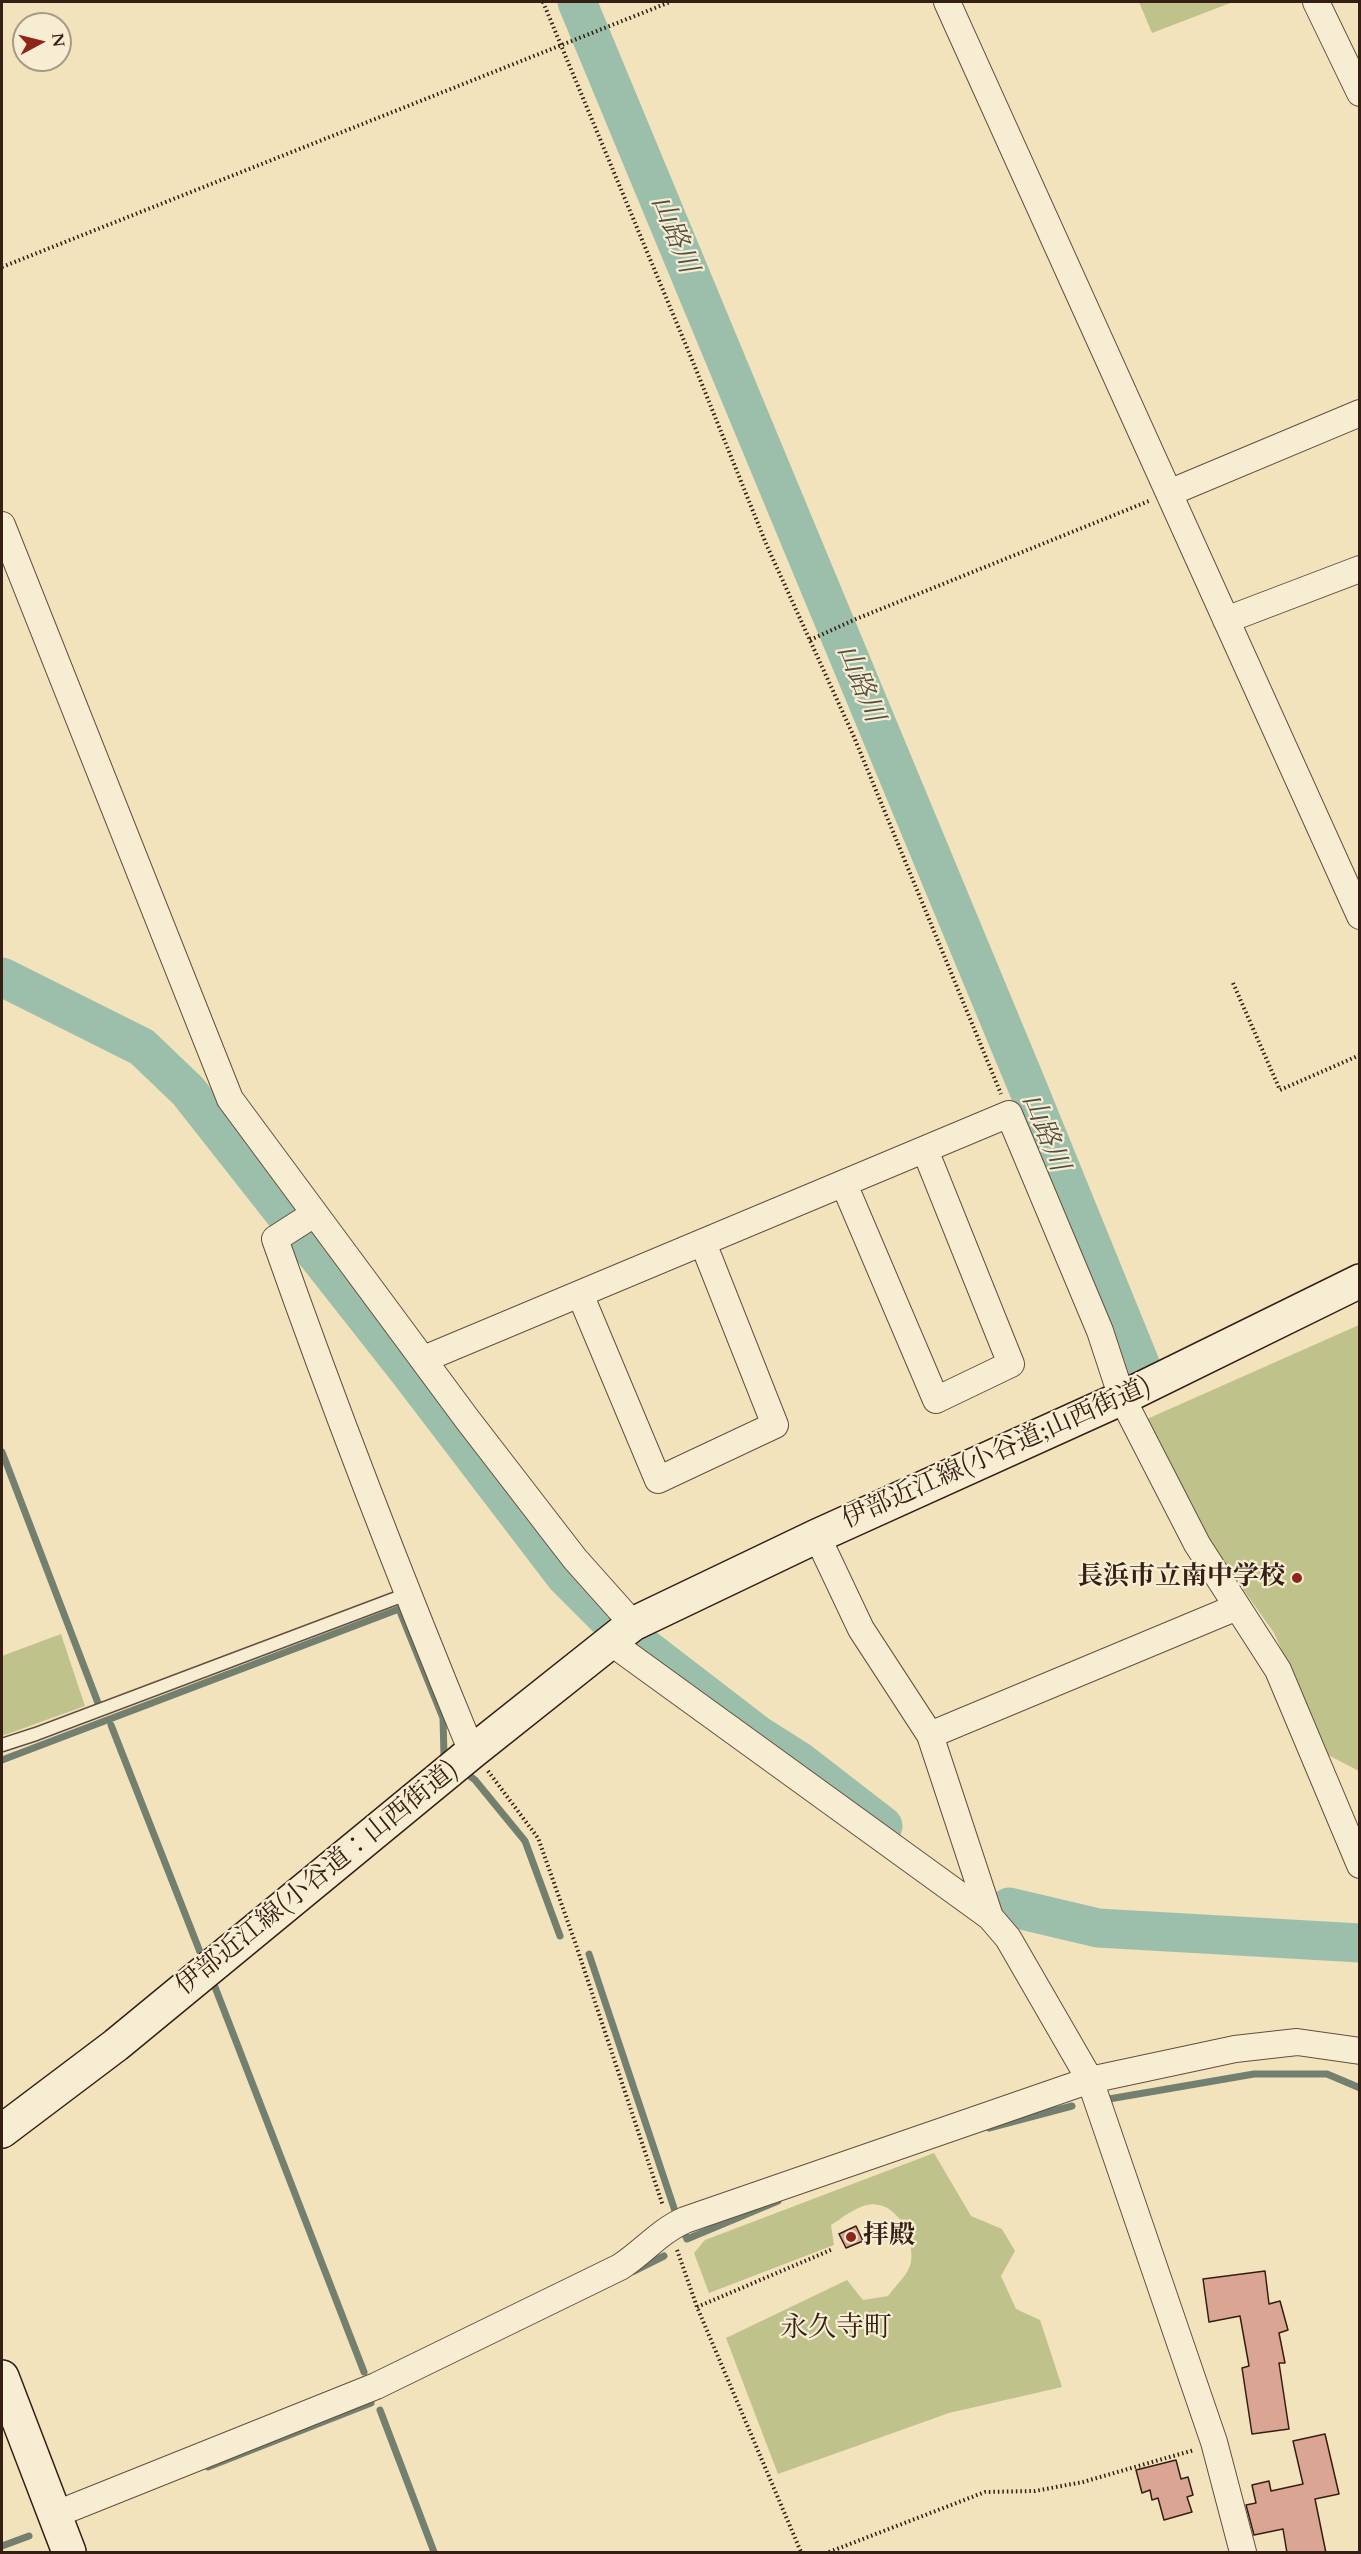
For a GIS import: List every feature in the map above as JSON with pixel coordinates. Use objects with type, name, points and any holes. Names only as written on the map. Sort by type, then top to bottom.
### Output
[{"type":"main road","name":"伊部近江線(小谷道;山西街道)","points":[[618,1634],[817,1536],[1122,1398],[1359,1281]]},
{"type":"main road","name":"伊部近江線(小谷道：山西街道)","points":[[2,2131],[116,2045],[618,1634]]},
{"type":"main road","points":[[2,2377],[69,2553]]},
{"type":"street","points":[[946,2],[1226,620],[1352,875],[1359,916]]},
{"type":"street","points":[[1316,2],[1359,93]]},
{"type":"street","points":[[1169,493],[1359,413]]},
{"type":"street","points":[[2,525],[230,1099],[467,1419],[568,1550],[618,1634],[990,1917],[1008,1938],[1090,2080],[1215,2445],[1243,2553]]},
{"type":"street","points":[[1226,620],[1359,569]]},
{"type":"street","points":[[424,1359],[1009,1114],[1100,1331],[1122,1398],[1197,1544],[1278,1670],[1359,1865]]},
{"type":"street","points":[[844,1185],[936,1400],[1011,1364],[925,1150]]},
{"type":"street","points":[[314,1214],[274,1239],[324,1380],[407,1594],[460,1762]]},
{"type":"street","points":[[580,1294],[658,1480],[775,1425],[703,1243]]},
{"type":"street","points":[[817,1536],[861,1629],[930,1735],[990,1917]]},
{"type":"street","points":[[930,1735],[1237,1606]]},
{"type":"street","points":[[54,2515],[376,2386],[620,2267],[635,2258],[676,2224],[1090,2080],[1235,2049],[1297,2042],[1359,2051]]},
{"type":"lane","points":[[2,1744],[36,1734],[407,1594]]},
{"type":"path","points":[[543,2],[767,546],[854,737],[1009,1114]]},
{"type":"path","points":[[2,267],[559,44],[670,2]]},
{"type":"path","points":[[810,640],[856,619],[1169,493]]},
{"type":"path","points":[[1233,982],[1280,1090],[1359,1055]]},
{"type":"path","points":[[460,1762],[504,1790],[538,1838],[676,2224],[697,2307],[801,2553]]},
{"type":"path","points":[[697,2307],[833,2250]]},
{"type":"path","points":[[829,2553],[985,2492],[1035,2491],[1083,2482],[1182,2452],[1215,2445]]},
{"type":"green space","points":[[1139,2],[1233,2],[1152,33]]},
{"type":"green space","name":"長浜市立南中学校","points":[[1359,1325],[1359,1771],[1328,1755],[1274,1633],[1197,1524],[1147,1419]]},
{"type":"green space","points":[[61,1634],[85,1706],[2,1736],[2,1656]]},
{"type":"green space","points":[[934,2153],[971,2216],[1002,2229],[1015,2251],[1001,2276],[1016,2309],[1040,2320],[1062,2387],[949,2413],[778,2474],[726,2338],[847,2280],[863,2300],[888,2296],[910,2266],[910,2242],[906,2231],[895,2214],[887,2208],[877,2205],[862,2206],[831,2225],[834,2245],[709,2293],[694,2253],[705,2240]]},
{"type":"building","name":"拝殿","points":[[856,2226],[863,2241],[846,2248],[839,2234]]},
{"type":"building","points":[[1265,2271],[1269,2304],[1280,2301],[1288,2330],[1279,2333],[1285,2363],[1279,2363],[1289,2429],[1252,2434],[1242,2368],[1249,2366],[1240,2316],[1209,2322],[1203,2279]]},
{"type":"building","points":[[1325,2434],[1339,2494],[1315,2499],[1326,2553],[1287,2553],[1283,2529],[1254,2535],[1246,2505],[1256,2503],[1252,2485],[1269,2481],[1271,2491],[1303,2484],[1293,2441]]},
{"type":"building","points":[[1176,2460],[1181,2479],[1188,2477],[1193,2495],[1187,2497],[1192,2512],[1164,2520],[1158,2498],[1152,2500],[1150,2490],[1142,2493],[1136,2470]]},
{"type":"waterway","name":"山路川","points":[[577,2],[1141,1366]]},
{"type":"waterway","points":[[2,977],[142,1047],[188,1091],[410,1373],[565,1576],[611,1622],[758,1735],[799,1761],[883,1826]]},
{"type":"waterway","points":[[2,1452],[98,1703]]},
{"type":"waterway","points":[[2,1760],[399,1609],[443,1718],[444,1755],[450,1760]]},
{"type":"waterway","points":[[111,1725],[202,1957]]},
{"type":"waterway","points":[[463,1771],[475,1780],[525,1841],[560,1936]]},
{"type":"waterway","points":[[1009,1907],[1098,1928],[1360,1943]]},
{"type":"waterway","points":[[589,1954],[675,2211],[687,2239],[778,2201]]},
{"type":"waterway","points":[[215,1987],[364,2372]]},
{"type":"waterway","points":[[1109,2099],[1254,2074],[1327,2074],[1360,2088]]},
{"type":"waterway","points":[[989,2128],[1072,2106]]},
{"type":"waterway","points":[[634,2271],[664,2256]]},
{"type":"waterway","points":[[208,2467],[371,2403]]},
{"type":"waterway","points":[[380,2410],[434,2552]]},
{"type":"waterway","points":[[2,2546],[29,2536]]},
{"type":"place","name":"長浜市立南中学校","points":[[1297,1578]]},
{"type":"place","name":"拝殿","points":[[851,2237]]},
{"type":"district","name":"永久寺町","points":[[836,2330]]}]
